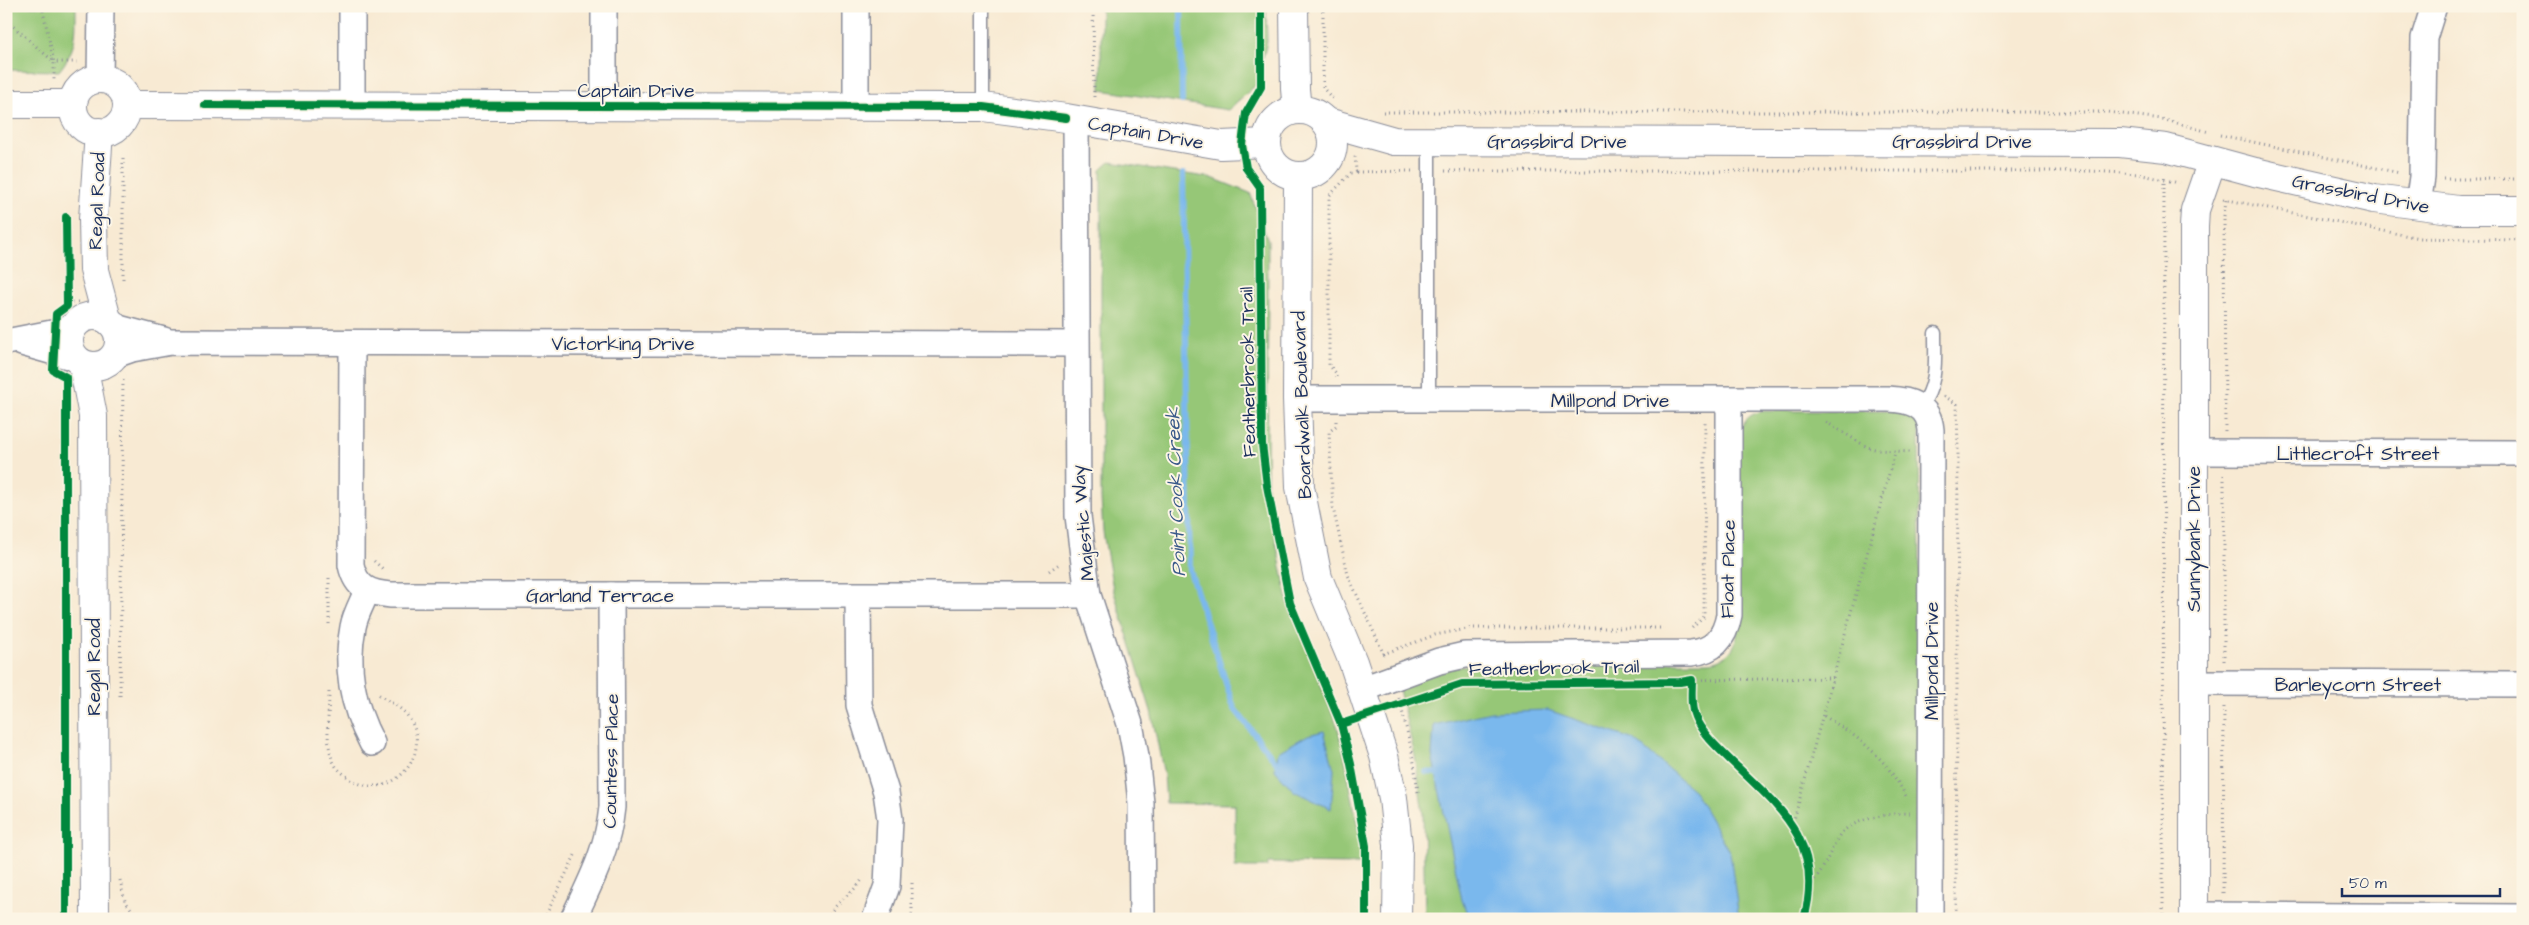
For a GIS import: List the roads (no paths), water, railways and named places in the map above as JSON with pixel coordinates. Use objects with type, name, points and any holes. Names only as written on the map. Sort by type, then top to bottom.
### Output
[{"type":"street","points":[[64,104],[78,89],[92,80],[100,70],[101,6]]},
{"type":"street","points":[[352,6],[352,105]]},
{"type":"street","points":[[604,6],[604,106]]},
{"type":"street","points":[[856,6],[856,106]]},
{"type":"street","points":[[1294,6],[1295,88],[1298,110],[1279,117],[1268,134],[1267,143],[1271,160],[1283,172],[1298,177],[1317,172],[1347,160],[1334,140],[1333,114]]},
{"type":"street","points":[[2416,6],[2424,38],[2422,177],[2418,206]]},
{"type":"street","points":[[2424,38],[2434,6]]},
{"type":"street","points":[[6,104],[64,104],[74,113],[83,127],[98,141],[109,131],[119,126],[125,117],[127,104],[120,87],[100,70]]},
{"type":"street","name":"Captain Drive","points":[[127,104],[982,107],[1085,121],[1221,145],[1267,143]]},
{"type":"street","name":"Grassbird Drive","points":[[1298,110],[1318,115],[1333,114],[1394,141]]},
{"type":"street","name":"Majestic Way","points":[[1085,121],[1075,344],[1078,516],[1088,595],[1130,724],[1136,756],[1141,803],[1142,919]]},
{"type":"street","name":"Regal Road","points":[[95,919],[93,416],[100,364],[68,343],[86,325],[94,270],[98,141]]},
{"type":"street","name":"Grassbird Drive","points":[[1347,160],[1394,141],[2089,142],[2166,148],[2212,161],[2374,199],[2418,206],[2458,210],[2523,210]]},
{"type":"street","name":"Sunnybank Drive","points":[[2194,917],[2194,227],[2195,210],[2212,161]]},
{"type":"street","name":"Boardwalk Boulevard","points":[[1298,177],[1300,487],[1318,578],[1343,636],[1367,701],[1393,798],[1398,844],[1398,919]]},
{"type":"street","points":[[86,325],[119,341],[100,364]]},
{"type":"street","name":"Victorking Drive","points":[[10,342],[86,325],[171,342]]},
{"type":"street","name":"Victorking Drive","points":[[10,342],[100,364],[132,349],[171,342],[1075,344]]},
{"type":"street","points":[[352,343],[351,565],[356,581],[367,591],[353,627],[352,688],[359,716],[372,743]]},
{"type":"street","name":"Millpond Drive","points":[[1298,399],[1894,399],[1908,401],[1926,397],[1930,424],[1931,452],[1930,919]]},
{"type":"street","name":"Float Place","points":[[1367,701],[1393,678],[1439,661],[1466,655],[1691,653],[1711,647],[1724,633],[1729,615],[1729,400]]},
{"type":"street","name":"Littlecroft Street","points":[[2193,452],[2523,453]]},
{"type":"street","name":"Garland Terrace","points":[[367,591],[391,595],[858,597],[1088,595]]},
{"type":"street","name":"Countess Place","points":[[573,919],[604,851],[610,831],[612,807],[611,595]]},
{"type":"street","points":[[858,597],[860,705],[886,792],[890,819],[887,886],[875,919]]},
{"type":"street","name":"Barleycorn Street","points":[[2193,684],[2523,684]]},
{"type":"street","points":[[2194,917],[2523,917]]},
{"type":"lane","points":[[982,107],[983,6]]},
{"type":"lane","points":[[1429,141],[1429,400]]},
{"type":"lane","points":[[1926,397],[1935,373],[1935,333]]},
{"type":"water","points":[[1548,710],[1634,740],[1694,791],[1730,853],[1739,919],[1469,919],[1462,900],[1432,755],[1434,725],[1491,712]]},
{"type":"water","points":[[1324,731],[1334,770],[1331,809],[1294,791],[1275,770],[1278,752],[1308,735]]},
{"type":"waterway","name":"Point Cook Creek","points":[[1181,6],[1182,101]]},
{"type":"waterway","name":"Point Cook Creek","points":[[1183,174],[1190,571],[1234,708],[1279,766],[1282,766]]},
{"type":"waterway","name":"Point Cook Creek","points":[[1426,772],[1436,773],[1441,778]]}]
